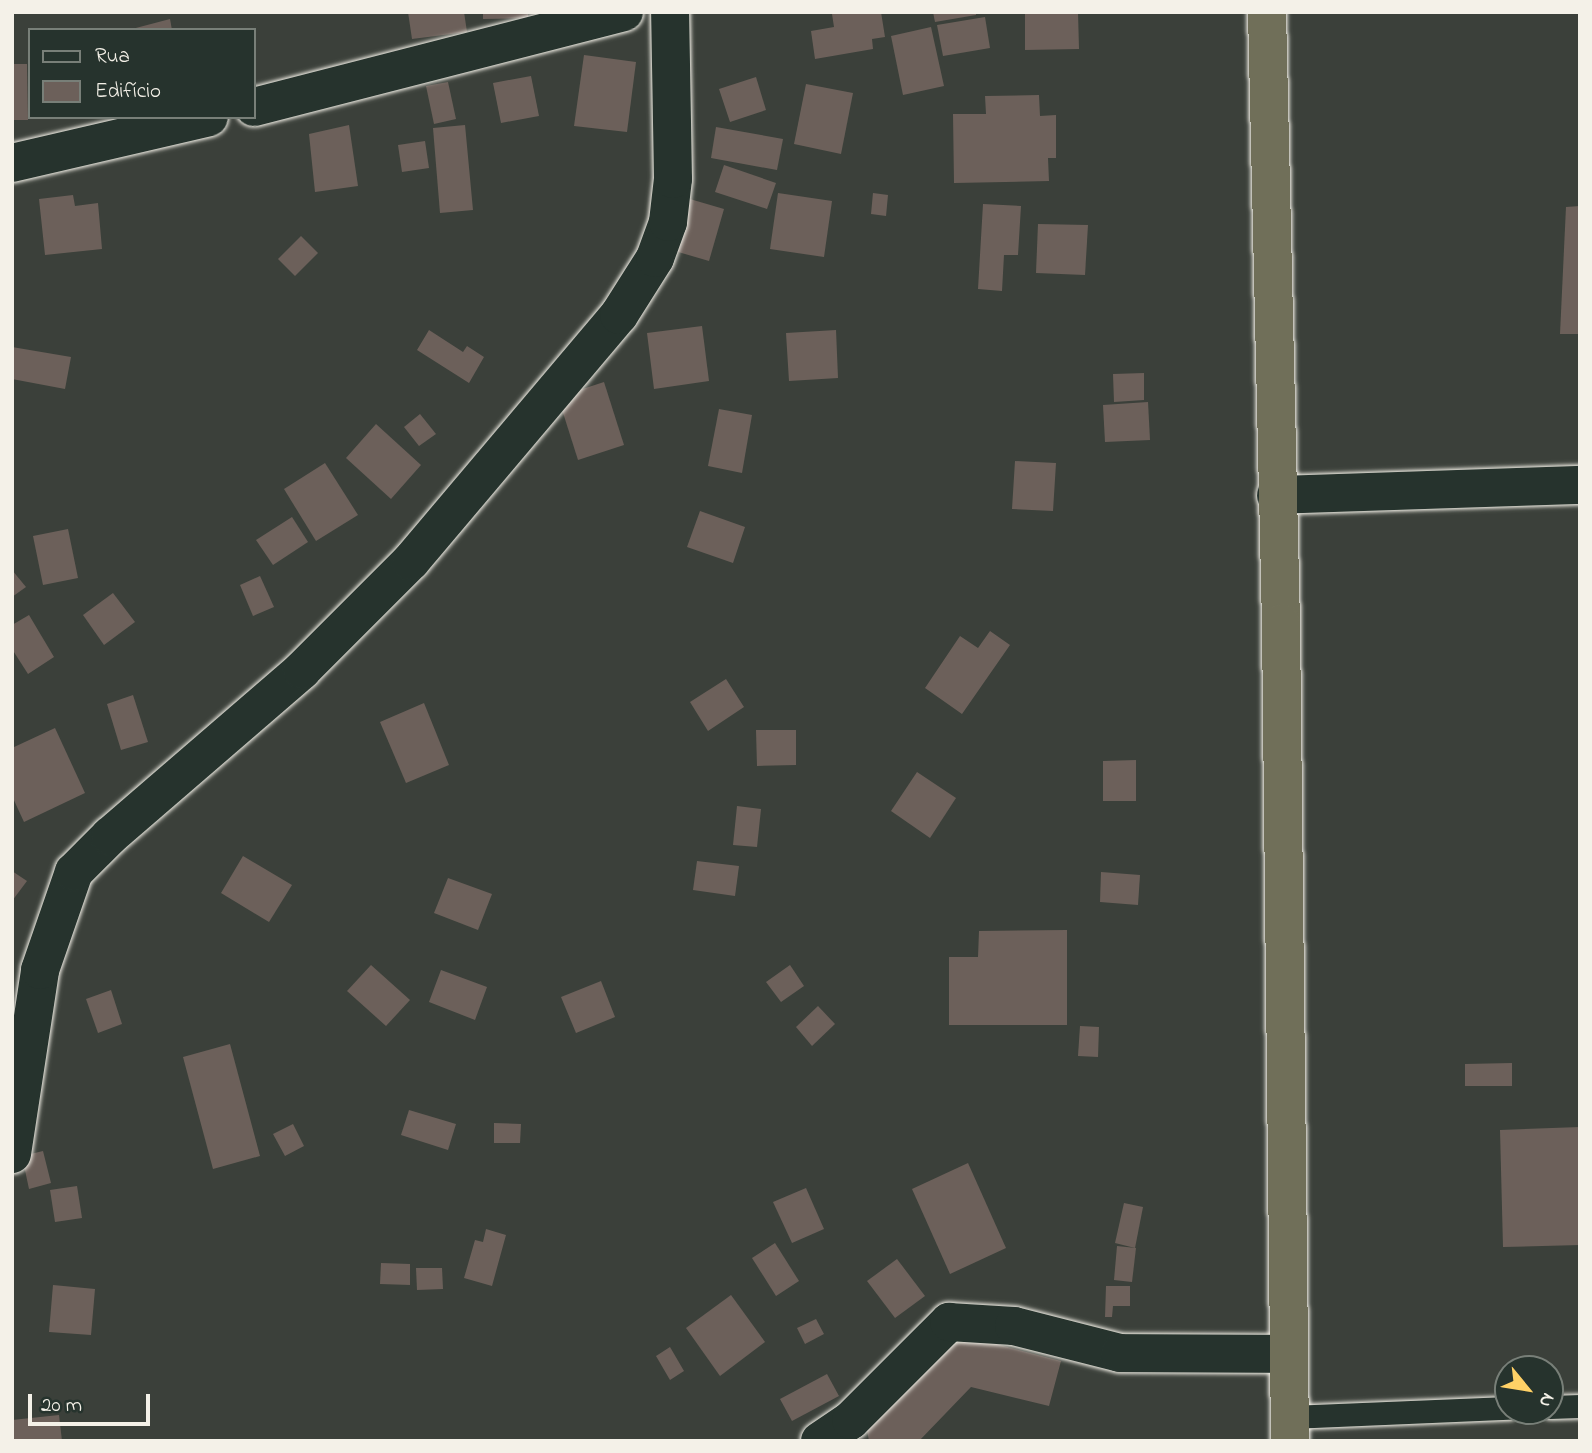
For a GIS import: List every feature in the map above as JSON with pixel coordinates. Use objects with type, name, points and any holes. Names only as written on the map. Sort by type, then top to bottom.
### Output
[{"type":"highway","points":[[1267,12],[1290,1429]]},
{"type":"street","points":[[256,106],[624,12]]},
{"type":"street","points":[[12,1154],[40,970],[74,872],[110,836],[302,670],[411,561],[619,315],[655,258],[668,222],[673,179],[670,12]]},
{"type":"street","points":[[12,163],[200,119]]},
{"type":"street","points":[[1276,495],[1580,485]]},
{"type":"street","points":[[820,1441],[851,1420],[948,1322],[1014,1326],[1120,1353],[1289,1354]]},
{"type":"lane","points":[[1290,1429],[1494,1409]]},
{"type":"building","points":[[408,12],[464,12],[467,32],[412,39]]},
{"type":"building","points":[[483,12],[528,12],[528,18],[483,19]]},
{"type":"building","points":[[881,12],[885,37],[872,39],[873,49],[815,59],[811,31],[834,27],[832,14]]},
{"type":"building","points":[[933,12],[976,12],[976,15],[935,22]]},
{"type":"building","points":[[1025,12],[1078,12],[1079,49],[1025,50]]},
{"type":"building","points":[[985,17],[990,48],[943,56],[937,25]]},
{"type":"building","points":[[170,19],[172,28],[136,28]]},
{"type":"building","points":[[931,27],[944,86],[903,95],[891,36]]},
{"type":"building","points":[[584,55],[636,62],[627,132],[574,126]]},
{"type":"building","points":[[12,64],[27,64],[28,120],[12,120]]},
{"type":"building","points":[[531,76],[539,116],[501,123],[493,83]]},
{"type":"building","points":[[756,77],[766,110],[730,122],[719,89]]},
{"type":"building","points":[[448,82],[456,119],[434,124],[426,86]]},
{"type":"building","points":[[806,84],[853,93],[841,154],[794,144]]},
{"type":"building","points":[[1039,95],[1040,116],[1056,115],[1056,158],[1048,158],[1049,181],[954,183],[953,114],[986,114],[985,96]]},
{"type":"building","points":[[349,125],[358,186],[315,192],[309,134]]},
{"type":"building","points":[[465,125],[473,210],[440,213],[433,128]]},
{"type":"building","points":[[716,127],[783,139],[777,170],[711,158]]},
{"type":"building","points":[[425,141],[429,168],[402,172],[398,145]]},
{"type":"building","points":[[724,165],[776,183],[767,209],[715,192]]},
{"type":"building","points":[[778,193],[832,201],[824,257],[770,249]]},
{"type":"building","points":[[873,193],[888,195],[886,216],[871,214]]},
{"type":"building","points":[[73,195],[75,206],[98,203],[102,249],[45,255],[39,199]]},
{"type":"building","points":[[683,197],[724,209],[709,261],[668,249]]},
{"type":"building","points":[[983,204],[1021,206],[1018,255],[1004,255],[1002,291],[978,289]]},
{"type":"building","points":[[1580,206],[1580,334],[1560,334],[1566,207]]},
{"type":"building","points":[[1038,224],[1088,225],[1085,275],[1036,273]]},
{"type":"building","points":[[301,236],[318,253],[295,276],[278,259]]},
{"type":"building","points":[[702,326],[709,381],[654,389],[647,333]]},
{"type":"building","points":[[429,330],[463,352],[467,346],[484,357],[469,383],[417,350]]},
{"type":"building","points":[[836,330],[838,378],[789,381],[786,333]]},
{"type":"building","points":[[12,347],[71,357],[65,389],[12,379]]},
{"type":"building","points":[[1144,373],[1144,400],[1114,402],[1113,374]]},
{"type":"building","points":[[604,382],[624,445],[578,460],[558,397]]},
{"type":"building","points":[[1148,402],[1150,440],[1105,442],[1103,405]]},
{"type":"building","points":[[719,409],[752,415],[742,473],[708,466]]},
{"type":"building","points":[[420,414],[436,434],[419,446],[404,427]]},
{"type":"building","points":[[376,424],[421,465],[391,499],[346,458]]},
{"type":"building","points":[[1015,461],[1056,463],[1053,511],[1012,509]]},
{"type":"building","points":[[325,463],[358,515],[316,541],[284,489]]},
{"type":"building","points":[[700,511],[745,527],[733,563],[687,547]]},
{"type":"building","points":[[292,517],[308,542],[273,565],[256,540]]},
{"type":"building","points":[[68,529],[78,578],[43,585],[33,536]]},
{"type":"building","points":[[12,570],[26,587],[12,597]]},
{"type":"building","points":[[260,576],[274,607],[253,616],[240,585]]},
{"type":"building","points":[[113,593],[135,622],[104,645],[83,615]]},
{"type":"building","points":[[29,615],[54,657],[28,674],[12,649],[12,625]]},
{"type":"building","points":[[990,631],[1010,645],[962,714],[925,688],[960,636],[978,648]]},
{"type":"building","points":[[726,679],[744,707],[708,731],[690,702]]},
{"type":"building","points":[[133,695],[148,742],[121,750],[107,704]]},
{"type":"building","points":[[424,703],[449,765],[406,783],[380,722]]},
{"type":"building","points":[[55,728],[85,793],[24,822],[12,796],[12,748]]},
{"type":"building","points":[[756,730],[796,730],[796,765],[757,766]]},
{"type":"building","points":[[1136,760],[1136,801],[1103,801],[1103,761]]},
{"type":"building","points":[[917,772],[956,798],[930,838],[891,811]]},
{"type":"building","points":[[737,806],[761,809],[757,847],[733,845]]},
{"type":"building","points":[[243,856],[292,885],[269,922],[221,893]]},
{"type":"building","points":[[697,861],[739,866],[735,896],[693,890]]},
{"type":"building","points":[[12,871],[27,881],[12,901]]},
{"type":"building","points":[[1101,872],[1140,875],[1138,905],[1100,902]]},
{"type":"building","points":[[448,878],[492,894],[478,930],[434,913]]},
{"type":"building","points":[[1067,930],[1067,1025],[949,1025],[949,957],[978,957],[979,931]]},
{"type":"building","points":[[371,965],[410,1000],[386,1026],[347,991]]},
{"type":"building","points":[[790,965],[804,986],[781,1002],[766,982]]},
{"type":"building","points":[[441,970],[487,987],[475,1020],[429,1002]]},
{"type":"building","points":[[601,981],[615,1017],[576,1033],[561,997]]},
{"type":"building","points":[[111,990],[122,1024],[98,1033],[86,999]]},
{"type":"building","points":[[818,1006],[835,1024],[812,1046],[796,1027]]},
{"type":"building","points":[[1080,1026],[1099,1027],[1098,1057],[1078,1056]]},
{"type":"building","points":[[230,1044],[260,1156],[213,1169],[183,1057]]},
{"type":"building","points":[[1512,1063],[1512,1086],[1465,1086],[1465,1064]]},
{"type":"building","points":[[409,1110],[456,1124],[448,1150],[401,1135]]},
{"type":"building","points":[[494,1123],[521,1124],[520,1143],[494,1143]]},
{"type":"building","points":[[293,1124],[304,1146],[285,1156],[273,1134]]},
{"type":"building","points":[[1580,1127],[1580,1245],[1503,1247],[1500,1130]]},
{"type":"building","points":[[43,1151],[51,1183],[29,1189],[22,1156]]},
{"type":"building","points":[[968,1163],[1006,1248],[950,1274],[912,1189]]},
{"type":"building","points":[[77,1186],[82,1218],[55,1222],[50,1190]]},
{"type":"building","points":[[806,1188],[824,1229],[792,1243],[773,1202]]},
{"type":"building","points":[[1124,1203],[1143,1207],[1135,1248],[1115,1243]]},
{"type":"building","points":[[486,1229],[506,1235],[492,1286],[464,1278],[475,1240],[483,1242]]},
{"type":"building","points":[[775,1243],[799,1281],[776,1296],[752,1258]]},
{"type":"building","points":[[1117,1246],[1136,1248],[1132,1282],[1114,1280]]},
{"type":"building","points":[[897,1259],[925,1296],[895,1318],[867,1281]]},
{"type":"building","points":[[381,1263],[410,1264],[410,1285],[380,1284]]},
{"type":"building","points":[[416,1268],[442,1268],[443,1289],[417,1290]]},
{"type":"building","points":[[53,1285],[95,1289],[91,1335],[49,1332]]},
{"type":"building","points":[[1106,1286],[1130,1286],[1130,1306],[1113,1306],[1112,1317],[1105,1317]]},
{"type":"building","points":[[731,1295],[765,1342],[720,1376],[686,1328]]},
{"type":"building","points":[[816,1319],[824,1334],[805,1344],[797,1328]]},
{"type":"building","points":[[953,1333],[1061,1361],[1049,1406],[971,1387],[919,1441],[869,1441],[866,1425]]},
{"type":"building","points":[[670,1347],[684,1371],[670,1380],[656,1356]]},
{"type":"building","points":[[827,1374],[839,1396],[792,1421],[780,1399]]},
{"type":"building","points":[[59,1415],[62,1441],[12,1441],[12,1420]]}]
